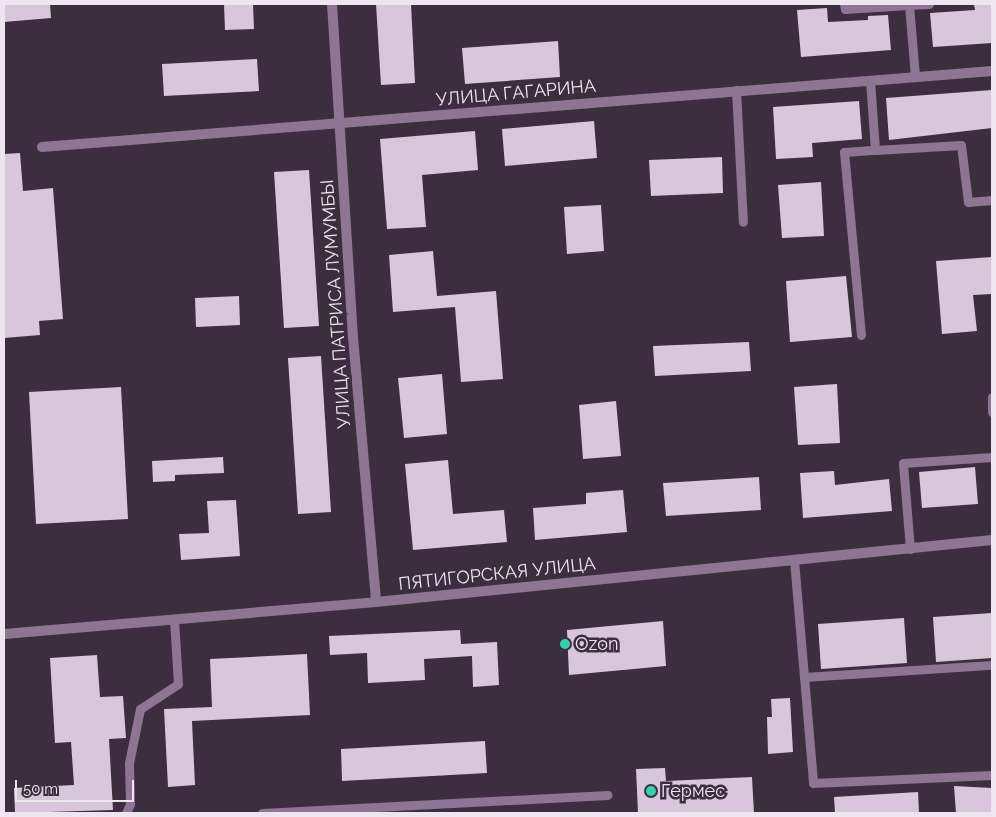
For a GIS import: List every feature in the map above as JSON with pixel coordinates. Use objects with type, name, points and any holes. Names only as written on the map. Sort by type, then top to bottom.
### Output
[{"type":"street","name":"УЛИЦА ПАТРИСА ЛУМУМБЫ","points":[[332,4],[353,337],[376,602]]},
{"type":"street","name":"УЛИЦА ГАГАРИНА","points":[[42,146],[340,124],[736,90],[992,72]]},
{"type":"street","name":"ПЯТИГОРСКАЯ УЛИЦА","points":[[4,634],[376,602],[992,540]]},
{"type":"lane","points":[[844,4],[845,9],[929,4]]},
{"type":"lane","points":[[910,5],[915,77]]},
{"type":"lane","points":[[870,80],[875,150]]},
{"type":"lane","points":[[736,90],[743,222]]},
{"type":"lane","points":[[861,335],[844,152],[961,145],[968,202],[992,200]]},
{"type":"lane","points":[[992,397],[992,412]]},
{"type":"lane","points":[[910,549],[903,463],[992,457]]},
{"type":"lane","points":[[794,560],[813,783],[992,775]]},
{"type":"lane","points":[[126,813],[130,804],[129,763],[140,709],[178,684],[174,620]]},
{"type":"lane","points":[[804,677],[992,665]]},
{"type":"lane","points":[[262,813],[608,794]]},
{"type":"building","points":[[4,4],[50,4],[51,18],[4,22]]},
{"type":"building","points":[[224,4],[253,4],[254,29],[225,30]]},
{"type":"building","points":[[376,4],[411,4],[415,83],[381,85]]},
{"type":"building","points":[[974,4],[992,4],[992,43],[933,47],[930,13],[975,10]]},
{"type":"building","points":[[827,8],[828,22],[868,20],[868,16],[888,15],[891,50],[801,57],[797,10]]},
{"type":"building","points":[[558,41],[560,77],[465,84],[462,48]]},
{"type":"building","points":[[257,59],[259,91],[164,96],[162,64]]},
{"type":"building","points":[[992,90],[992,128],[889,140],[886,98]]},
{"type":"building","points":[[859,101],[862,139],[812,143],[813,157],[776,159],[773,107]]},
{"type":"building","points":[[594,121],[597,158],[505,166],[502,129]]},
{"type":"building","points":[[475,131],[478,170],[422,175],[426,227],[387,229],[380,139]]},
{"type":"building","points":[[20,153],[23,191],[53,188],[63,319],[39,321],[40,335],[4,338],[4,154]]},
{"type":"building","points":[[722,157],[723,193],[651,196],[649,160]]},
{"type":"building","points":[[309,170],[319,326],[284,328],[274,172]]},
{"type":"building","points":[[821,182],[824,236],[782,238],[778,185]]},
{"type":"building","points":[[601,205],[604,251],[567,254],[564,207]]},
{"type":"building","points":[[433,251],[437,296],[496,291],[503,379],[461,382],[455,307],[393,312],[389,255]]},
{"type":"building","points":[[992,257],[992,294],[973,295],[977,331],[942,334],[936,261]]},
{"type":"building","points":[[846,276],[852,337],[790,342],[786,281]]},
{"type":"building","points":[[239,296],[240,325],[196,327],[195,298]]},
{"type":"building","points":[[749,342],[751,371],[655,376],[653,346]]},
{"type":"building","points":[[321,356],[331,512],[298,514],[288,358]]},
{"type":"building","points":[[442,374],[447,434],[404,438],[398,378]]},
{"type":"building","points":[[837,384],[840,443],[798,445],[794,387]]},
{"type":"building","points":[[121,387],[128,519],[36,524],[29,392]]},
{"type":"building","points":[[616,401],[621,456],[583,459],[579,405]]},
{"type":"building","points":[[223,457],[224,473],[175,475],[175,481],[153,482],[152,461]]},
{"type":"building","points":[[448,460],[453,514],[504,510],[507,542],[413,550],[405,464]]},
{"type":"building","points":[[975,467],[978,504],[922,508],[919,472]]},
{"type":"building","points":[[834,471],[835,485],[889,479],[892,511],[803,518],[800,473]]},
{"type":"building","points":[[759,477],[761,510],[666,516],[663,483]]},
{"type":"building","points":[[623,490],[627,532],[535,540],[533,508],[586,504],[586,493]]},
{"type":"building","points":[[236,500],[240,556],[181,560],[179,534],[209,533],[207,501]]},
{"type":"building","points":[[992,613],[992,658],[936,662],[933,617]]},
{"type":"building","points":[[904,618],[907,663],[821,669],[818,624]]},
{"type":"building","points":[[663,621],[666,666],[569,675],[567,630]]},
{"type":"building","points":[[460,630],[461,644],[497,642],[499,685],[473,687],[472,656],[424,659],[425,680],[368,683],[367,653],[330,655],[329,636]]},
{"type":"building","points":[[307,654],[310,715],[192,721],[195,785],[168,787],[164,709],[212,707],[210,659]]},
{"type":"building","points":[[97,655],[100,697],[123,696],[126,738],[109,739],[113,810],[15,813],[14,788],[74,785],[71,742],[55,743],[50,658]]},
{"type":"building","points":[[790,698],[793,752],[768,754],[767,717],[772,717],[771,699]]},
{"type":"building","points":[[485,741],[487,773],[342,781],[341,749]]},
{"type":"building","points":[[665,768],[666,781],[752,777],[754,813],[638,813],[636,769]]},
{"type":"building","points":[[954,786],[992,788],[992,813],[956,813]]},
{"type":"building","points":[[918,792],[919,813],[835,813],[834,797]]},
{"type":"place","name":"Ozon","points":[[565,644]]},
{"type":"place","name":"Гермес","points":[[651,791]]}]
